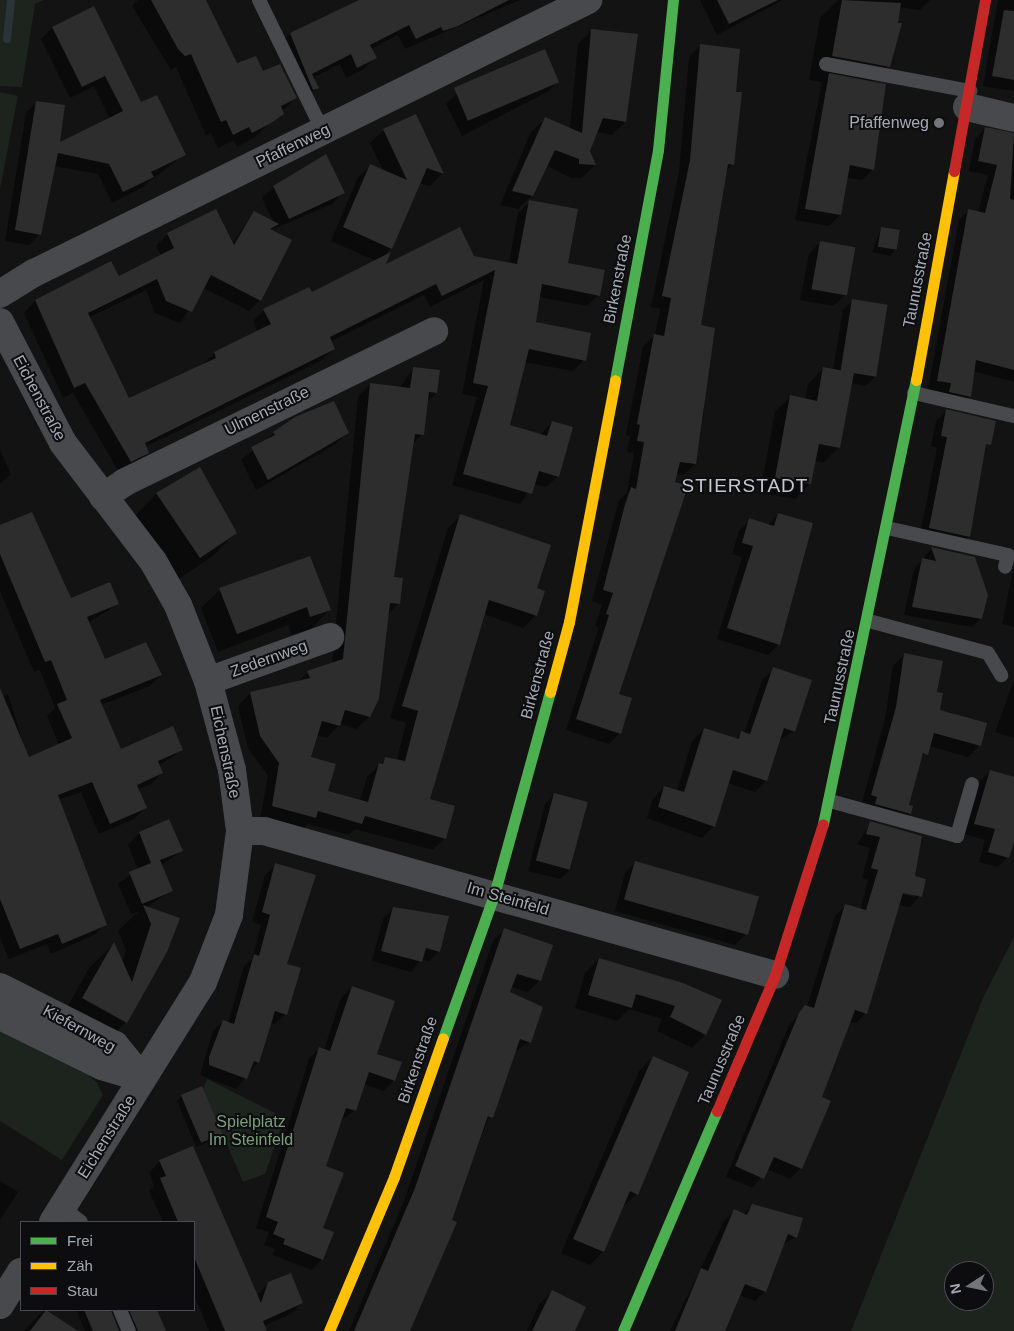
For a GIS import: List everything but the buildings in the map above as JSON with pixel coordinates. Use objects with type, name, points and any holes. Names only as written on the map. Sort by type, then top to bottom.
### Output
[{"type":"street","name":"Pfaffenweg","points":[[0,294],[34,273],[588,0]]},
{"type":"street","name":"Birkenstraße","points":[[329,1331],[394,1177],[494,895],[574,596],[656,159],[673,0]]},
{"type":"street","name":"Taunusstraße","points":[[623,1331],[775,976],[830,801],[869,621],[914,392],[985,0]]},
{"type":"street","points":[[968,99],[1014,118]]},
{"type":"street","name":"Eichenstraße","points":[[0,322],[63,443],[153,561],[178,604],[208,681],[232,770],[240,831],[236,877],[218,951],[65,1217]]},
{"type":"street","name":"Ulmenstraße","points":[[103,497],[125,482],[434,331]]},
{"type":"street","name":"Zedernweg","points":[[208,681],[330,637]]},
{"type":"street","name":"Im Steinfeld","points":[[240,831],[264,831],[775,976]]},
{"type":"street","name":"Kiefernweg","points":[[0,987],[115,1045],[144,1078]]},
{"type":"street","name":"Kiefernweg","points":[[0,1016],[102,1066],[144,1078]]},
{"type":"street","points":[[0,1305],[20,1274]]},
{"type":"lane","points":[[260,0],[323,131]]},
{"type":"lane","points":[[826,64],[968,99]]},
{"type":"lane","points":[[914,392],[1014,416]]},
{"type":"lane","points":[[887,528],[1008,555],[1005,567]]},
{"type":"lane","points":[[869,621],[988,653],[1001,675]]},
{"type":"lane","points":[[830,801],[957,836],[972,784]]},
{"type":"lane","points":[[120,1311],[129,1331]]},
{"type":"green space","points":[[0,0],[44,0],[35,4],[22,87],[0,86]]},
{"type":"green space","points":[[0,92],[18,96],[0,189]]},
{"type":"green space","points":[[1014,937],[1014,1331],[851,1331],[983,998]]},
{"type":"green space","points":[[0,1030],[87,1073],[97,1083],[103,1095],[62,1160],[0,1121]]},
{"type":"green space","name":"Spielplatz Im Steinfeld","points":[[207,1079],[285,1118],[265,1174],[243,1182],[203,1089]]},
{"type":"waterway","points":[[7,39],[11,0]]},
{"type":"traffic: fast","points":[[615,380],[658,150],[673,0]]},
{"type":"traffic: fast","points":[[823,824],[916,380]]},
{"type":"traffic: fast","points":[[443,1038],[494,895],[550,692]]},
{"type":"traffic: fast","points":[[623,1331],[717,1111]]},
{"type":"traffic: slow","points":[[916,380],[954,171]]},
{"type":"traffic: slow","points":[[550,692],[569,622],[615,380]]},
{"type":"traffic: slow","points":[[329,1331],[394,1177],[443,1038]]},
{"type":"traffic: jam","points":[[954,171],[985,0]]},
{"type":"traffic: jam","points":[[717,1111],[775,975],[823,824]]},
{"type":"place","name":"Pfaffenweg","points":[[939,123]]},
{"type":"district","name":"STIERSTADT","points":[[745,486]]}]
